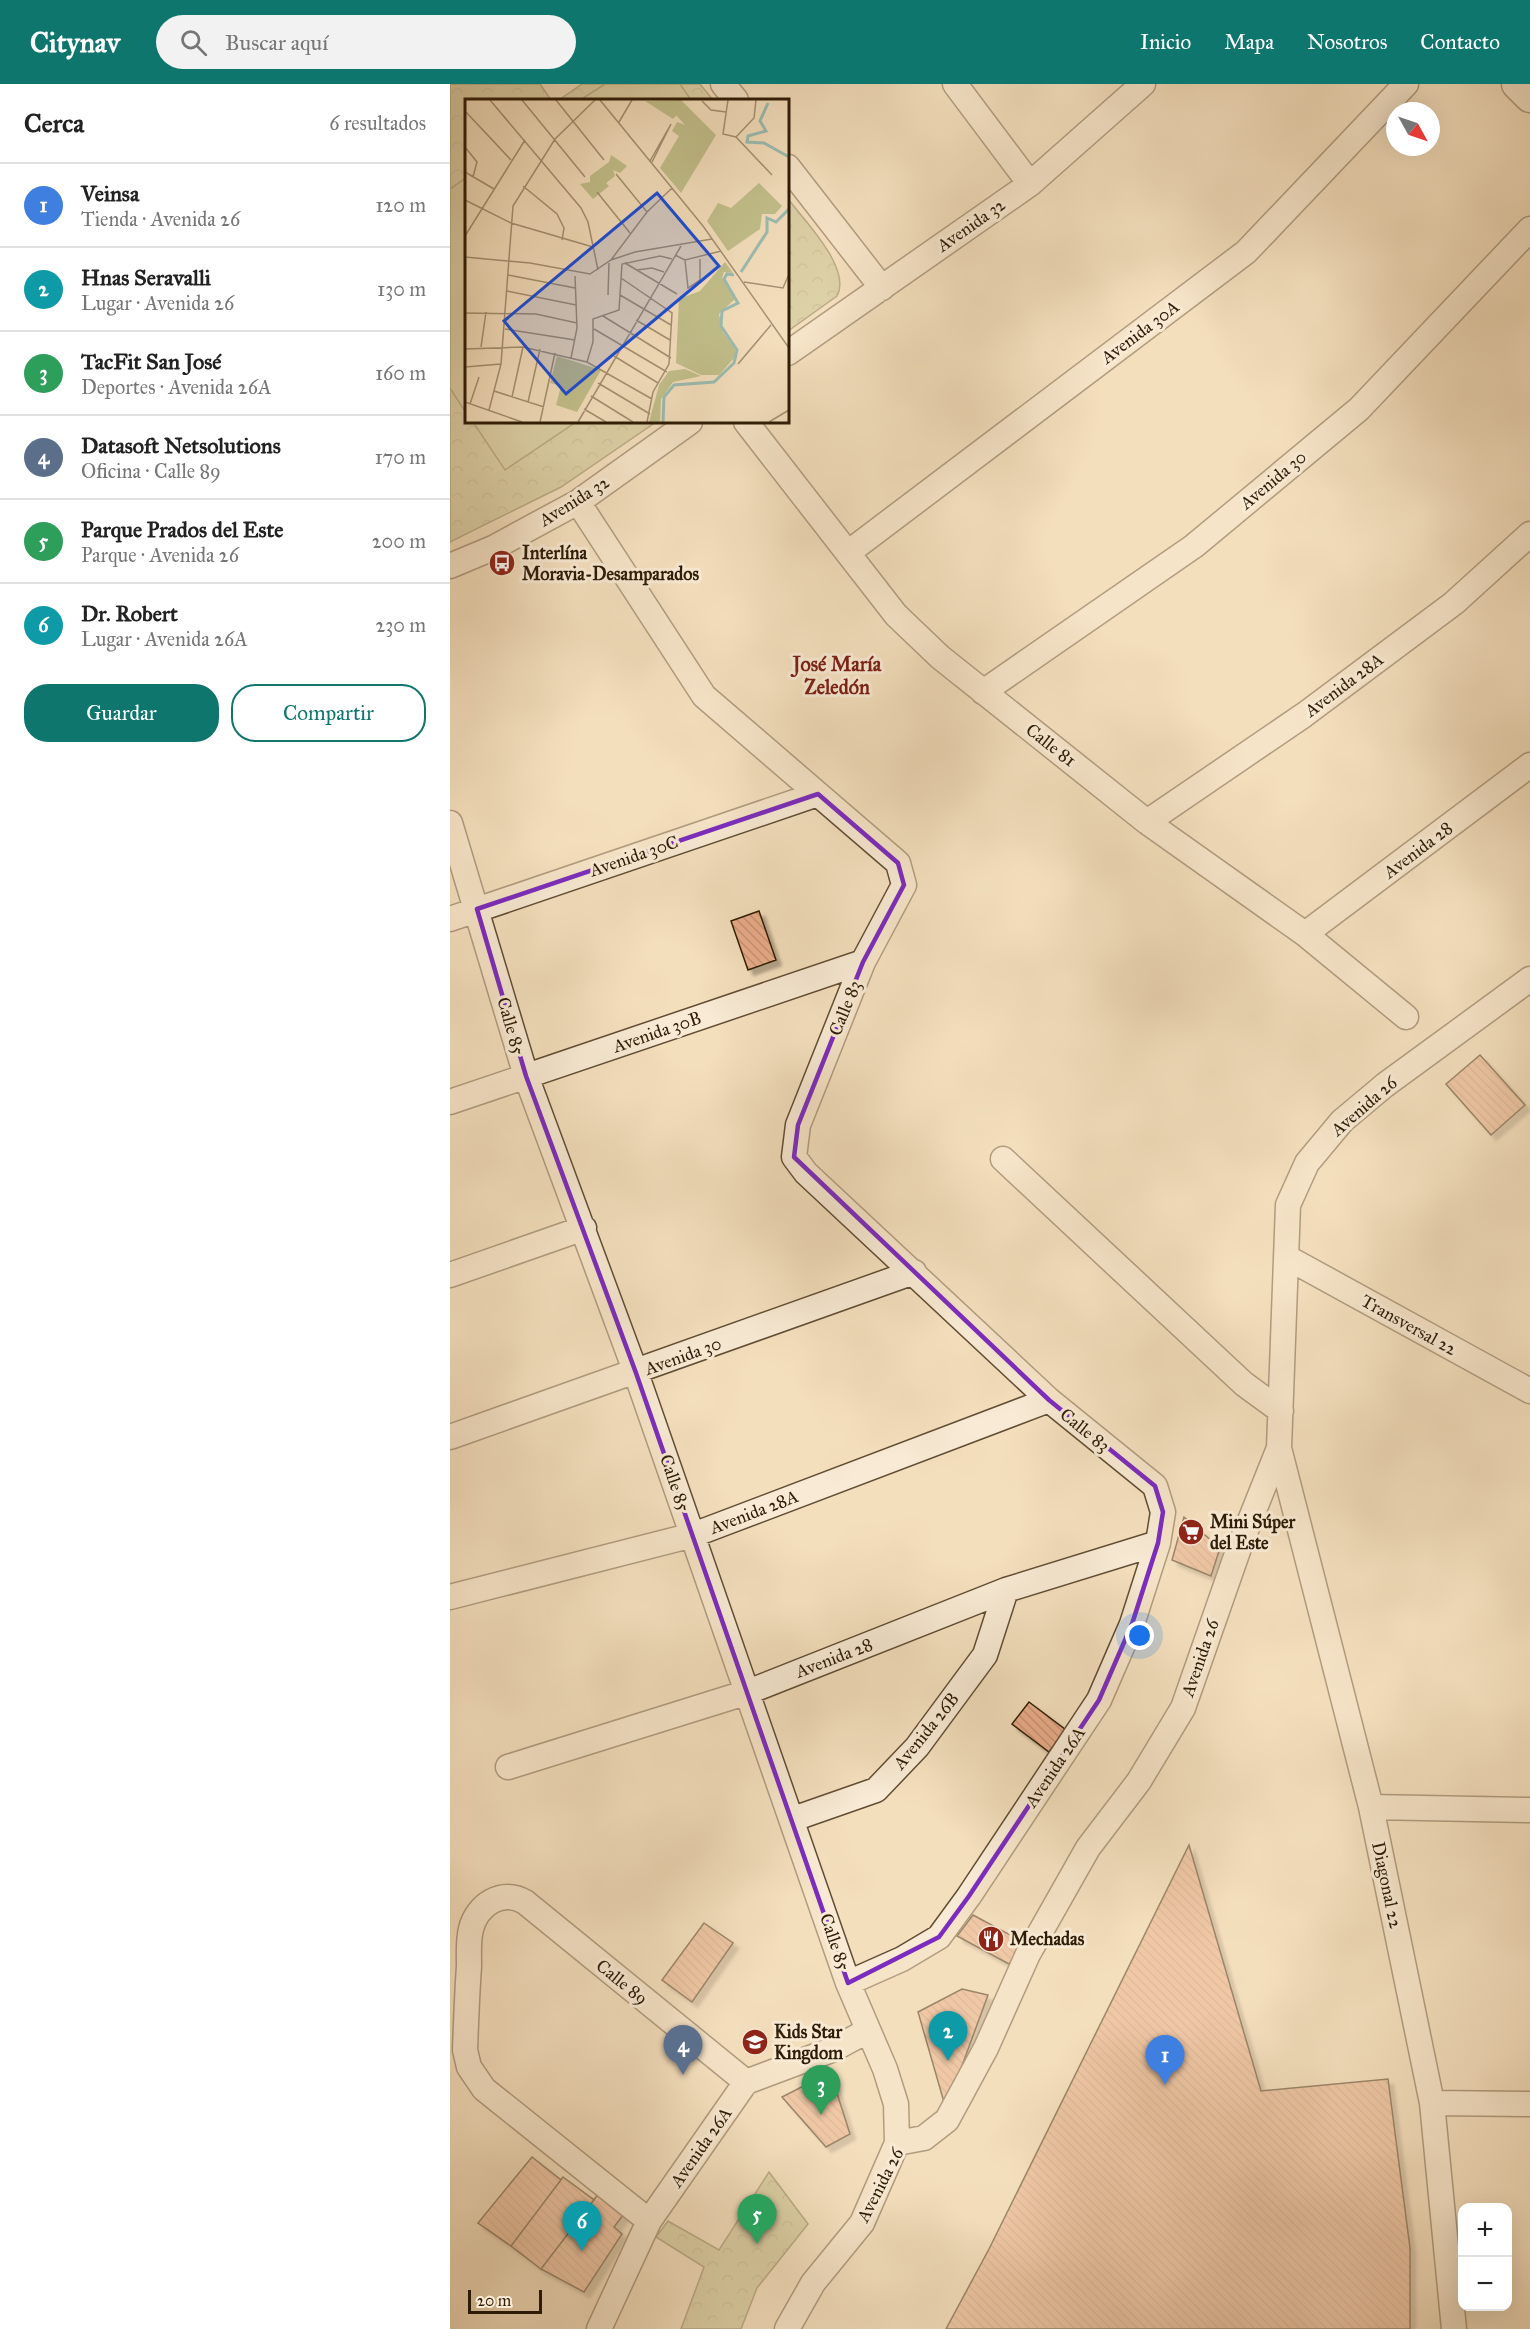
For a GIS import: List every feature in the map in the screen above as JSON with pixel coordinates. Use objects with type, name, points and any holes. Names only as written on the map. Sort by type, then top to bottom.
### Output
[{"type":"street","points":[[723,84],[735,99]]},
{"type":"street","points":[[955,84],[1030,183]]},
{"type":"street","name":"Avenida 32","points":[[789,352],[1030,183],[1143,84]]},
{"type":"street","name":"Avenida 30A","points":[[849,552],[1246,252],[1406,84]]},
{"type":"street","points":[[1516,84],[1530,97]]},
{"type":"street","points":[[789,167],[882,288]]},
{"type":"street","name":"Avenida 30","points":[[983,692],[1194,546],[1359,409],[1530,229]]},
{"type":"street","name":"Avenida 32","points":[[450,566],[493,548],[578,502],[689,423]]},
{"type":"street","name":"Calle 81","points":[[747,423],[896,615],[940,657],[1148,822],[1305,934],[1406,1017]]},
{"type":"street","name":"Calle 83","points":[[578,502],[704,696],[898,863],[904,885],[863,962],[798,1125],[794,1157],[806,1173],[1048,1400],[1155,1486]]},
{"type":"street","name":"Avenida 28A","points":[[1148,822],[1304,715],[1454,603],[1530,534]]},
{"type":"street","name":"Avenida 28","points":[[1305,934],[1530,765]]},
{"type":"street","name":"Avenida 30C","points":[[450,919],[818,794]]},
{"type":"street","name":"Calle 85","points":[[450,823],[526,1076],[636,1373],[849,1983],[867,2031],[885,2069],[896,2104],[897,2143]]},
{"type":"street","name":"Avenida 30B","points":[[450,1102],[863,962]]},
{"type":"street","name":"Avenida 26","points":[[787,2329],[813,2283],[862,2223],[897,2143],[924,2138],[947,2120],[986,2048],[1028,1954],[1088,1848],[1139,1782],[1183,1708],[1239,1548],[1279,1448],[1288,1258],[1288,1205],[1307,1163],[1342,1120],[1385,1085],[1530,979]]},
{"type":"street","points":[[1003,1159],[1244,1384],[1281,1411]]},
{"type":"street","points":[[450,1275],[584,1228]]},
{"type":"street","name":"Transversal 22","points":[[1288,1258],[1526,1383]]},
{"type":"street","name":"Avenida 30","points":[[450,1437],[636,1373],[914,1272]]},
{"type":"street","name":"Avenida 28A","points":[[450,1597],[693,1535],[1048,1400]]},
{"type":"street","name":"Diagonal 22","points":[[1279,1448],[1371,1807],[1432,2103],[1454,2329]]},
{"type":"street","name":"Avenida 26A","points":[[849,1983],[902,1959],[939,1937],[969,1896],[1099,1700],[1132,1624],[1158,1543],[1162,1512],[1155,1486]]},
{"type":"street","name":"Avenida 28","points":[[508,1767],[748,1692],[1006,1590],[1158,1543]]},
{"type":"street","name":"Avenida 26B","points":[[793,1819],[876,1790],[917,1748],[985,1655],[1006,1590]]},
{"type":"street","points":[[1371,1807],[1530,1810]]},
{"type":"street","name":"Calle 89","points":[[649,2221],[484,2089],[469,2067],[465,2050],[471,1929],[481,1910],[493,1899],[512,1897],[525,1902],[746,2082]]},
{"type":"street","points":[[746,2082],[834,2049],[867,2031]]},
{"type":"street","name":"Avenida 26A","points":[[599,2329],[649,2221],[746,2082]]},
{"type":"street","points":[[1432,2103],[1530,2104]]},
{"type":"highlighted area","points":[[818,794],[898,863],[904,885],[863,962],[798,1125],[794,1157],[1049,1400],[1155,1486],[1163,1512],[1158,1543],[1132,1624],[1099,1700],[969,1896],[939,1937],[848,1983],[636,1373],[526,1076],[477,909]]},
{"type":"green space","points":[[450,84],[540,84],[550,99],[465,99],[465,423],[655,423],[561,487],[450,542]]},
{"type":"green space","points":[[582,84],[700,84],[712,99],[560,99]]},
{"type":"green space","points":[[605,84],[680,84],[690,99],[582,99]]},
{"type":"green space","points":[[465,179],[465,411],[450,388],[450,189]]},
{"type":"green space","points":[[789,200],[833,259],[840,285],[837,296],[789,330]]},
{"type":"green space","points":[[474,423],[575,423],[505,470]]},
{"type":"green space","points":[[769,2172],[808,2224],[757,2288],[741,2329],[681,2329],[704,2267],[656,2237],[668,2221],[719,2250]]},
{"type":"building","points":[[759,911],[776,960],[748,970],[731,921]]},
{"type":"building","points":[[1480,1055],[1525,1105],[1491,1135],[1446,1084]]},
{"type":"building","name":"Mini Súper del Este","points":[[1184,1517],[1220,1548],[1211,1576],[1172,1560]]},
{"type":"building","points":[[1029,1702],[1066,1730],[1049,1752],[1012,1724]]},
{"type":"building","points":[[1189,1845],[1261,2091],[1388,2079],[1410,2248],[1410,2329],[946,2329],[989,2249]]},
{"type":"building","name":"Mechadas","points":[[973,1915],[1025,1943],[1009,1964],[957,1936]]},
{"type":"building","points":[[704,1923],[733,1943],[692,2002],[662,1980]]},
{"type":"building","points":[[962,1989],[988,1995],[946,2109],[918,2012]]},
{"type":"building","points":[[819,2078],[833,2081],[850,2134],[826,2147],[782,2097]]},
{"type":"building","points":[[532,2157],[561,2180],[511,2246],[478,2223]]},
{"type":"building","points":[[563,2177],[594,2200],[541,2269],[511,2246]]},
{"type":"building","points":[[599,2193],[624,2214],[614,2227],[622,2234],[584,2292],[541,2269]]},
{"type":"place","name":"Interlína Moravia-Desamparados","points":[[502,563]]},
{"type":"place","name":"Mini Súper del Este","points":[[1191,1532]]},
{"type":"place","name":"Mechadas","points":[[991,1939]]},
{"type":"place","name":"Kids Star Kingdom","points":[[755,2042]]},
{"type":"place","name":"Hnas Seravalli","points":[[948,2061]]},
{"type":"place","name":"Datasoft Netsolutions","points":[[683,2075]]},
{"type":"place","name":"Veinsa","points":[[1165,2085]]},
{"type":"place","name":"TacFit San José","points":[[821,2115]]},
{"type":"place","name":"Parque Prados del Este","points":[[757,2244]]},
{"type":"place","name":"Dr. Robert","points":[[582,2251]]},
{"type":"district","name":"José María Zeledón","points":[[837,676]]}]
